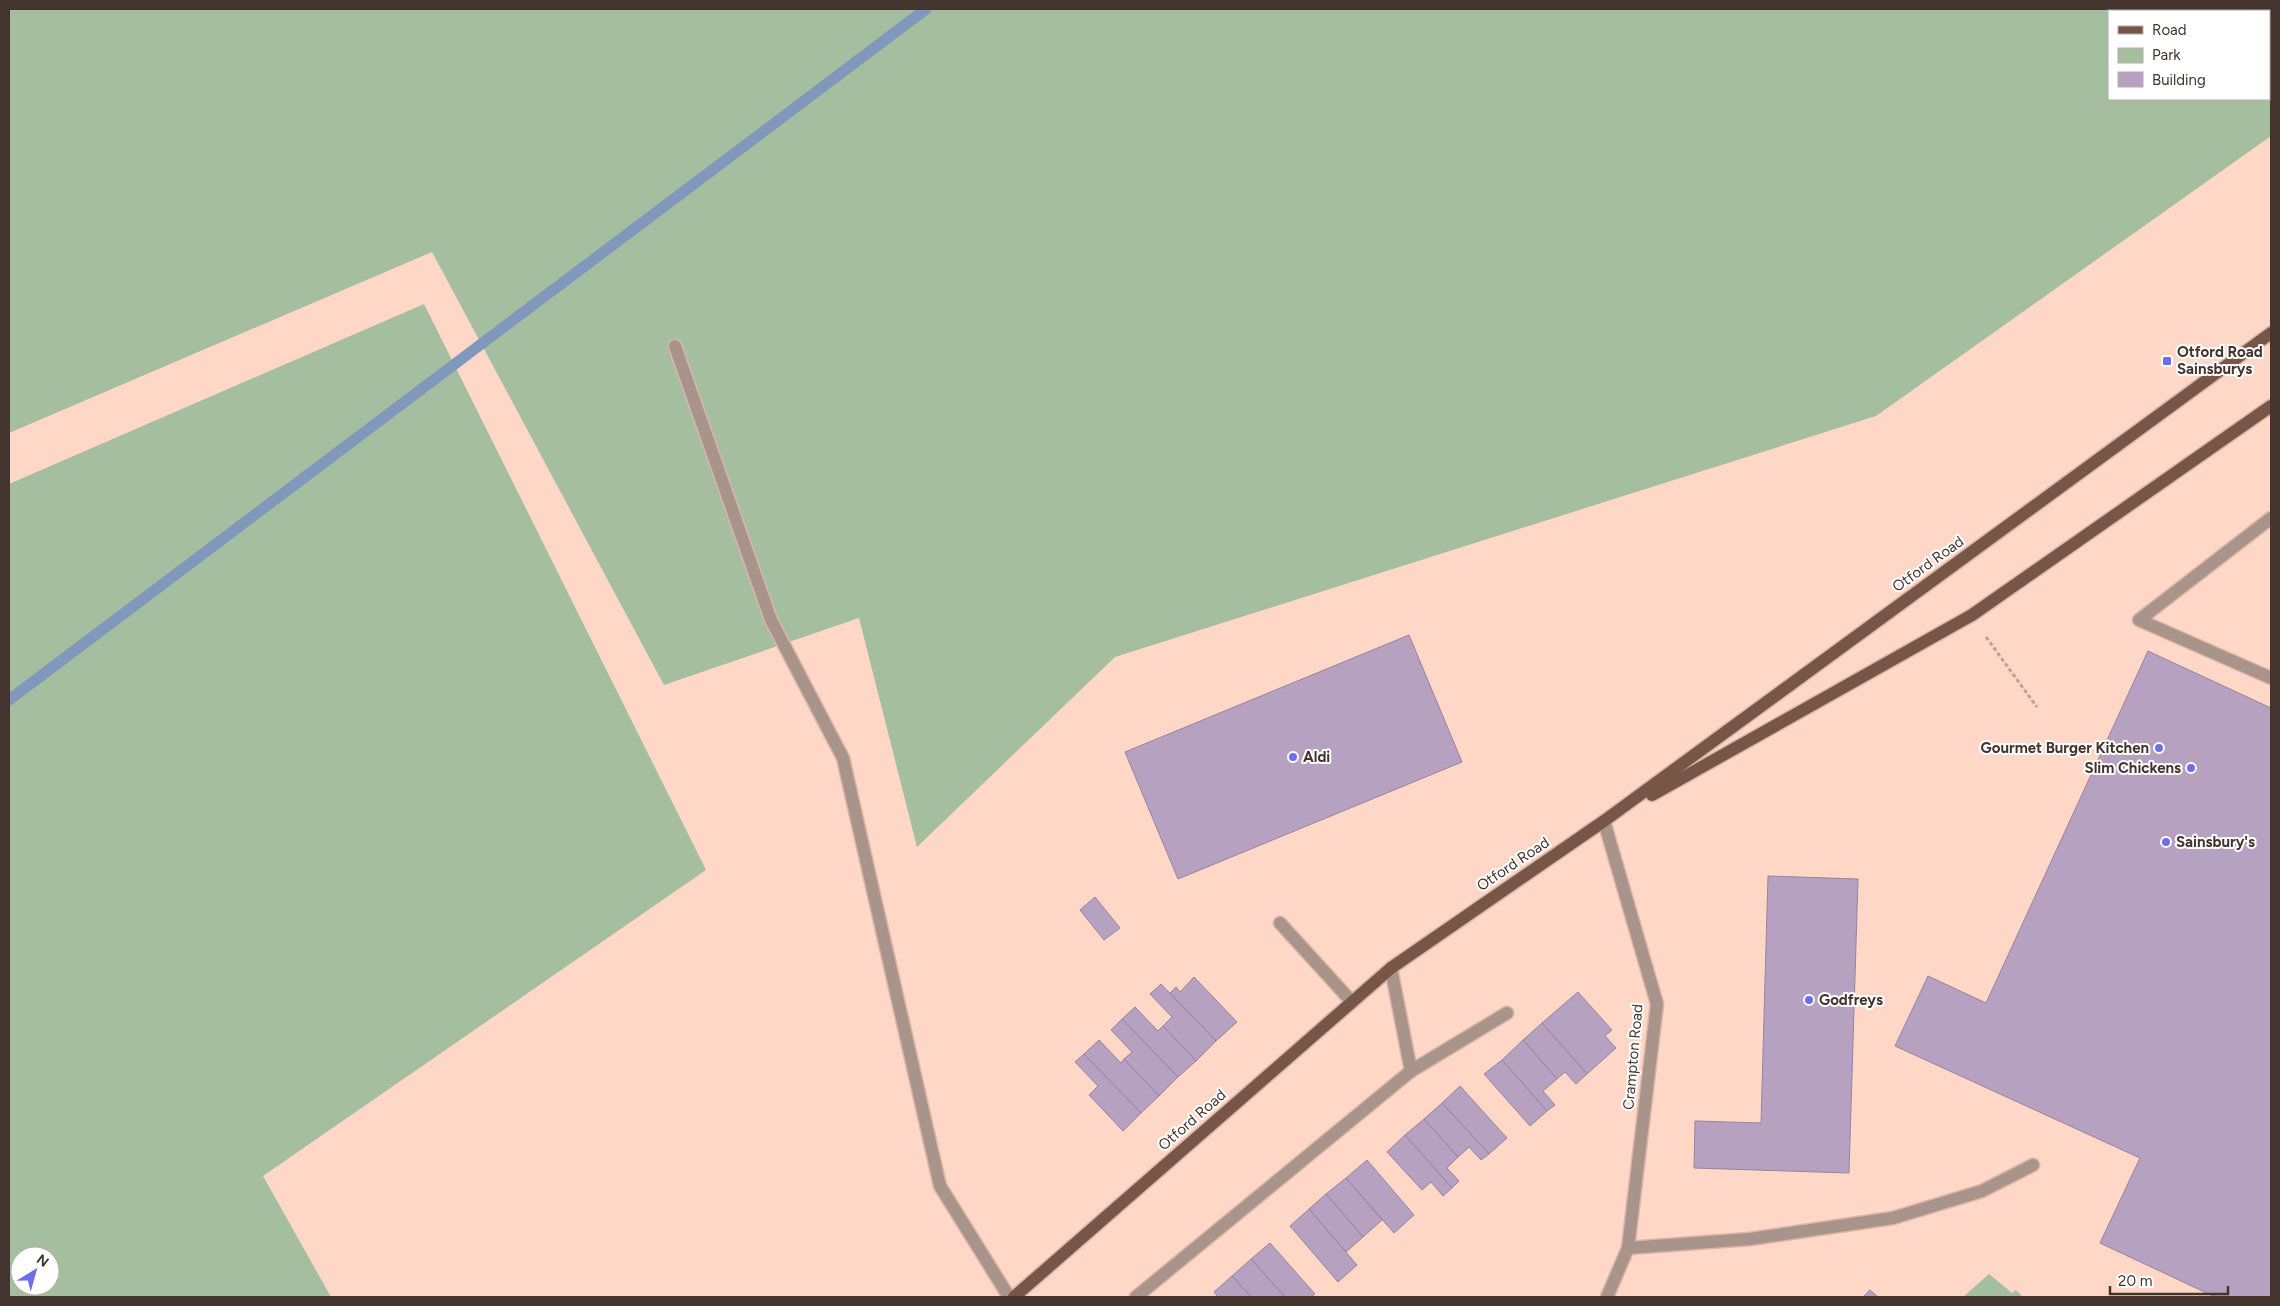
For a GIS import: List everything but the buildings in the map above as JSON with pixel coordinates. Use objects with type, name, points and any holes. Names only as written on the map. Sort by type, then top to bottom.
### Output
[{"type":"main road","name":"Otford Road","points":[[1014,1297],[1391,968],[1604,822],[2271,333]]},
{"type":"main road","name":"Otford Road","points":[[1604,822],[1972,615],[2271,406]]},
{"type":"street","points":[[675,346],[771,620],[843,758],[940,1186],[1009,1297]]},
{"type":"street","points":[[2271,518],[2139,620],[2271,678]]},
{"type":"street","name":"Crampton Road","points":[[1604,822],[1657,1004],[1628,1248],[1607,1297]]},
{"type":"street","points":[[1280,923],[1352,1002]]},
{"type":"street","points":[[1391,968],[1411,1071]]},
{"type":"street","points":[[1136,1297],[1411,1071],[1507,1013]]},
{"type":"street","points":[[1628,1248],[1750,1239],[1893,1218],[1982,1192],[2033,1165]]},
{"type":"path","points":[[1972,615],[2037,707]]},
{"type":"green space","points":[[9,9],[2271,9],[2271,136],[1876,416],[1115,657],[917,847],[859,618],[664,685],[432,252],[9,433]]},
{"type":"green space","points":[[424,304],[706,870],[263,1176],[331,1297],[9,1297],[9,484]]},
{"type":"green space","points":[[1989,1274],[2012,1293],[2016,1290],[2023,1297],[1963,1297]]},
{"type":"waterway","points":[[9,700],[926,9]]},
{"type":"place","name":"Otford Road Sainsburys","points":[[2167,361]]},
{"type":"place","name":"Gourmet Burger Kitchen","points":[[2159,748]]},
{"type":"place","name":"Aldi","points":[[1293,757]]},
{"type":"place","name":"Slim Chickens","points":[[2191,768]]},
{"type":"place","name":"Sainsbury's","points":[[2166,842]]},
{"type":"place","name":"Godfreys","points":[[1809,1000]]}]
